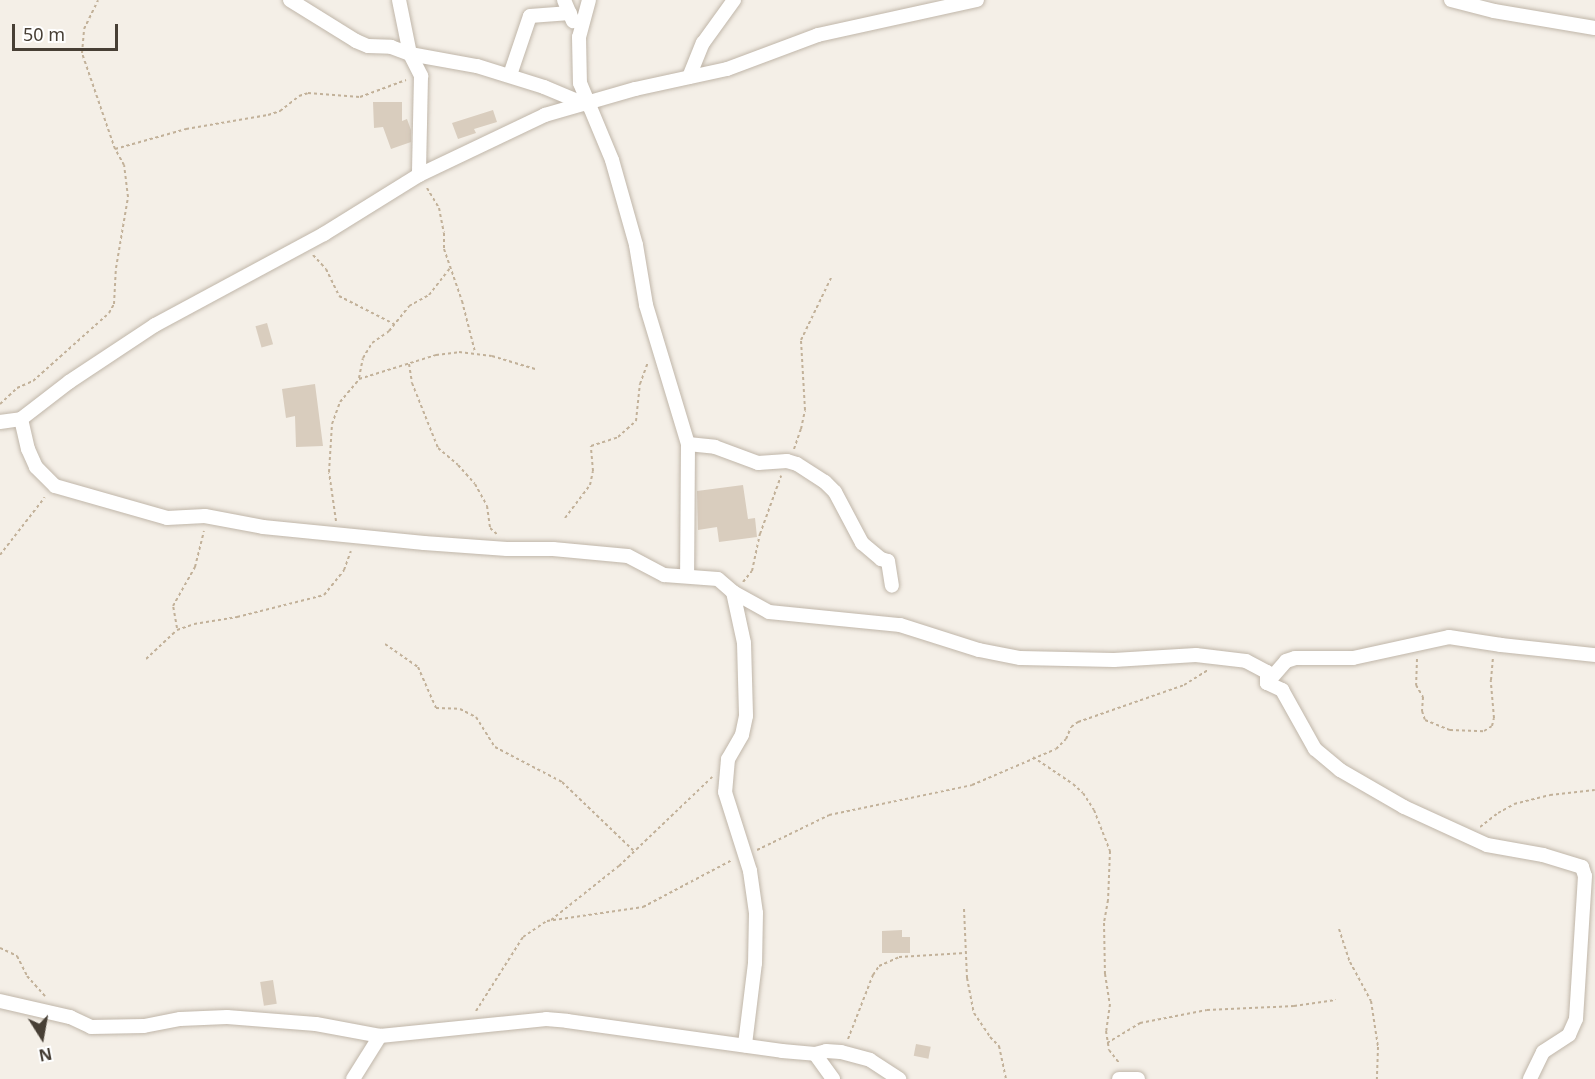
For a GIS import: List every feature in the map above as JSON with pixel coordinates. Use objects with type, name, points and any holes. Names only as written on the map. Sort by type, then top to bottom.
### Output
[{"type":"street","points":[[290,0],[356,41],[410,54],[440,57],[510,75],[587,105]]},
{"type":"street","points":[[399,0],[410,54],[421,76],[420,175]]},
{"type":"street","points":[[564,0],[579,37]]},
{"type":"street","points":[[589,0],[579,37],[580,83],[587,105],[602,130],[612,160],[636,245],[646,305],[661,346],[688,444],[687,575]]},
{"type":"street","points":[[689,77],[703,43],[734,0]]},
{"type":"street","points":[[0,422],[21,419],[69,382],[155,325],[296,250],[420,175],[545,115],[587,105],[635,89],[727,69],[818,35],[971,0]]},
{"type":"street","points":[[1450,0],[1494,11],[1595,28]]},
{"type":"street","points":[[510,75],[530,16],[570,13]]},
{"type":"street","points":[[21,419],[28,450],[36,467],[55,486],[167,518],[205,516],[263,527],[352,536],[507,549],[610,553],[628,556],[664,575],[718,579],[733,592],[769,612],[900,625],[979,650],[1020,658],[1114,660],[1184,655],[1225,658],[1246,661],[1258,666],[1268,672],[1267,683]]},
{"type":"street","points":[[688,444],[715,447],[758,463],[787,461],[806,469],[835,492],[862,543],[881,559],[888,561],[892,586]]},
{"type":"street","points":[[733,592],[744,642],[746,716],[742,735],[728,759],[726,799],[745,856],[756,913],[754,963],[745,1046]]},
{"type":"street","points":[[1267,683],[1286,661],[1294,658],[1353,658],[1449,637],[1490,644],[1595,655]]},
{"type":"street","points":[[1267,683],[1282,690],[1315,749],[1327,761],[1404,807],[1469,837],[1500,848],[1571,862],[1584,870],[1576,1019],[1569,1035],[1544,1052],[1530,1079]]},
{"type":"street","points":[[0,1001],[70,1017],[91,1027],[144,1026],[180,1019],[227,1017],[316,1024],[380,1036],[546,1019],[815,1054],[826,1051],[841,1052],[870,1060],[899,1079]]},
{"type":"street","points":[[353,1079],[380,1036]]},
{"type":"street","points":[[815,1054],[833,1079]]},
{"type":"street","points":[[1119,1079],[1137,1079]]},
{"type":"path","points":[[0,404],[17,388],[33,381],[110,313],[114,304],[116,268],[128,197],[124,165],[116,149],[82,53],[84,29],[98,0]]},
{"type":"path","points":[[116,149],[186,129],[268,115],[280,111],[299,96],[308,93],[360,97],[421,76]]},
{"type":"path","points":[[420,175],[439,208],[444,232],[444,249],[468,321],[475,352]]},
{"type":"path","points":[[296,250],[316,257],[326,269],[339,296],[394,324]]},
{"type":"path","points":[[338,533],[330,480],[332,424],[340,402],[359,379],[367,350],[409,306],[429,296],[451,267]]},
{"type":"path","points":[[733,592],[752,571],[760,534],[803,421],[801,340],[831,278]]},
{"type":"path","points":[[565,518],[590,486],[593,471],[591,446],[624,434],[636,421],[644,370],[661,346]]},
{"type":"path","points":[[359,379],[436,355],[475,352],[535,369]]},
{"type":"path","points":[[409,364],[412,383],[438,448],[475,484],[487,506],[490,528],[501,536],[507,549]]},
{"type":"path","points":[[0,555],[55,486]]},
{"type":"path","points":[[177,630],[173,606],[195,567],[204,536],[205,516]]},
{"type":"path","points":[[146,659],[177,630],[324,595],[344,570],[350,556],[352,536]]},
{"type":"path","points":[[385,644],[418,667],[436,708],[460,709],[476,717],[495,747],[562,782],[634,850]]},
{"type":"path","points":[[1408,646],[1417,658],[1416,685],[1423,697],[1422,711],[1425,720],[1450,730],[1484,731],[1492,726],[1494,718],[1491,680],[1493,654],[1490,644]]},
{"type":"path","points":[[550,920],[643,908],[656,903],[724,862],[745,856],[829,815],[886,801],[957,790],[1062,744],[1071,727],[1078,722],[1184,685],[1225,658]]},
{"type":"path","points":[[1033,757],[1083,793],[1094,810],[1110,851],[1108,900],[1104,923],[1104,974],[1110,1004],[1106,1024],[1107,1043],[1111,1055],[1137,1079]]},
{"type":"path","points":[[460,1029],[475,1013],[523,937],[550,920],[561,909],[606,877],[728,759]]},
{"type":"path","points":[[1469,837],[1498,813],[1514,804],[1550,795],[1595,790]]},
{"type":"path","points":[[964,909],[965,953],[974,1013],[999,1046],[1004,1058],[1006,1079]]},
{"type":"path","points":[[1340,929],[1350,962],[1371,1001],[1378,1047],[1377,1079]]},
{"type":"path","points":[[0,948],[17,956],[32,982],[47,998]]},
{"type":"path","points":[[841,1052],[879,966],[899,957],[965,953]]},
{"type":"path","points":[[1107,1043],[1140,1023],[1207,1010],[1294,1006],[1336,1000]]},
{"type":"building","points":[[373,102],[402,102],[402,121],[407,119],[411,130],[411,142],[391,149],[383,127],[374,128]]},
{"type":"building","points":[[493,110],[497,122],[474,129],[476,133],[458,139],[452,123]]},
{"type":"building","points":[[267,323],[273,344],[262,347],[255,326]]},
{"type":"building","points":[[315,384],[323,446],[296,447],[295,416],[286,418],[282,389]]},
{"type":"building","points":[[743,485],[748,519],[755,518],[757,537],[719,542],[717,527],[698,530],[697,491]]},
{"type":"building","points":[[902,930],[902,937],[910,937],[910,953],[882,953],[882,931]]},
{"type":"building","points":[[273,980],[277,1004],[264,1006],[260,982]]},
{"type":"building","points":[[916,1044],[931,1047],[928,1059],[914,1056]]}]
